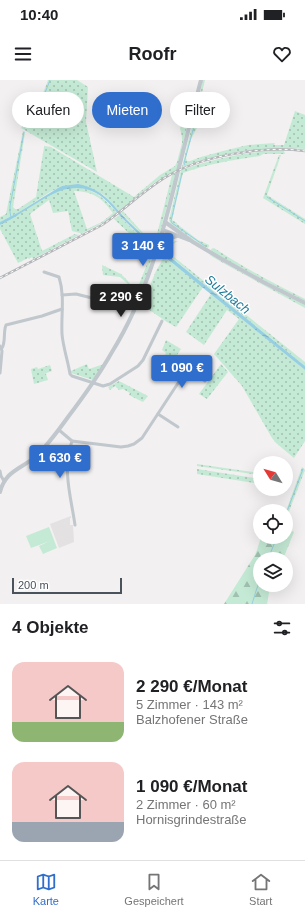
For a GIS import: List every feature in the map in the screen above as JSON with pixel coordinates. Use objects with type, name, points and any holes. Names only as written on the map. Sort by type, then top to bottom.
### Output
[{"type":"street","points":[[0,492],[4,481],[11,474],[35,457],[58,430],[93,382],[125,329],[160,246],[201,80]]},
{"type":"street","points":[[165,222],[193,242],[265,283],[305,303]]},
{"type":"street","points":[[163,230],[193,242]]},
{"type":"street","points":[[160,246],[170,238],[177,236]]},
{"type":"street","points":[[44,272],[59,277],[62,295],[62,336],[70,374],[72,376],[101,385],[107,385],[138,366],[143,360],[162,321]]},
{"type":"street","points":[[62,295],[76,294],[100,300],[138,301]]},
{"type":"street","points":[[0,373],[1,347],[3,346],[6,325],[42,316],[62,309]]},
{"type":"street","points":[[58,430],[72,441],[121,447],[130,446],[142,438],[178,381],[188,370],[192,370],[205,381]]},
{"type":"street","points":[[158,414],[178,427]]},
{"type":"street","points":[[72,441],[67,472],[75,525]]},
{"type":"street","points":[[0,471],[4,481]]},
{"type":"shaded area","points":[[71,516],[70,525],[73,525],[74,542],[59,548],[50,524]]},
{"type":"green space","points":[[48,80],[77,80],[88,87],[86,122],[97,172],[21,128],[84,128],[84,92],[43,92]]},
{"type":"green space","points":[[203,80],[205,80],[202,92],[200,92]]},
{"type":"green space","points":[[295,111],[305,115],[305,149],[273,148],[243,151],[212,157],[182,167],[191,128],[197,128],[191,139],[186,158],[187,161],[248,145],[275,143],[274,145],[284,145]]},
{"type":"green space","points":[[180,128],[187,128],[177,170],[154,183],[119,211],[104,195],[91,188],[62,186],[0,222],[0,217],[6,214],[23,131],[25,133],[13,207],[15,209],[18,209],[36,197],[44,146],[51,147],[134,197],[160,175],[175,166],[182,143]]},
{"type":"green space","points":[[285,150],[285,154],[263,154],[260,156],[211,165],[183,173],[172,220],[198,240],[209,245],[208,248],[171,224],[169,220],[181,170],[233,156]]},
{"type":"green space","points":[[279,155],[281,155],[267,195],[305,219],[305,224],[263,198]]},
{"type":"green space","points":[[176,173],[157,243],[155,245],[121,213],[123,211],[142,232],[155,242],[172,175]]},
{"type":"green space","points":[[74,187],[93,192],[108,203],[117,213],[102,223],[81,234],[72,231],[68,211],[53,213],[49,200],[30,214],[42,251],[75,234],[79,235],[33,259],[32,257],[29,259],[28,258],[18,263],[0,229],[0,225],[45,197],[64,189]],"holes":[[[74,191],[96,196],[101,199],[113,213],[102,222],[87,229]]]},
{"type":"green space","points":[[119,215],[154,249],[148,271],[136,299],[134,299],[133,292],[128,284],[120,277],[103,275],[102,265],[121,274],[136,292],[151,254],[114,219]]},
{"type":"green space","points":[[178,241],[174,243],[169,253],[305,362],[305,366],[166,253],[171,244]]},
{"type":"green space","points":[[214,248],[259,275],[305,299],[305,301],[212,252],[211,249]]},
{"type":"green space","points":[[209,254],[261,283],[305,305],[305,308],[225,264]]},
{"type":"green space","points":[[164,257],[203,287],[176,327],[142,305],[156,271]]},
{"type":"green space","points":[[211,294],[305,370],[305,441],[294,458],[272,438],[242,386],[214,354],[239,319],[227,310],[204,345],[186,332]]},
{"type":"green space","points":[[166,340],[181,349],[167,370],[159,365],[166,353],[162,350]]},
{"type":"green space","points":[[87,364],[89,369],[104,364],[93,380],[71,373],[71,371]]},
{"type":"green space","points":[[221,364],[228,372],[207,399],[199,394]]},
{"type":"green space","points":[[50,365],[52,371],[44,374],[46,374],[48,380],[34,384],[31,369],[37,367],[38,369]]},
{"type":"green space","points":[[119,381],[148,396],[143,402],[129,395],[130,393],[123,389],[119,390],[115,386],[110,390],[108,387]]},
{"type":"green space","points":[[197,464],[253,472],[253,474],[197,466]]},
{"type":"green space","points":[[302,467],[305,470],[292,504],[289,504],[291,496],[293,496],[293,492]]},
{"type":"green space","points":[[197,469],[253,478],[253,483],[197,474]]},
{"type":"green space","points":[[49,527],[57,548],[43,554],[39,546],[50,541],[31,548],[26,536]]},
{"type":"green space","points":[[259,544],[289,544],[286,552],[256,552]]},
{"type":"green space","points":[[253,558],[253,592],[269,592],[267,604],[224,604]]},
{"type":"water","points":[[78,184],[94,189],[111,202],[130,223],[155,245],[154,249],[105,199],[90,190],[78,188],[59,191],[0,225],[0,222],[58,188]]},
{"type":"water","points":[[163,251],[305,366],[305,370],[161,254]]},
{"type":"waterway","points":[[45,92],[50,80]]},
{"type":"waterway","points":[[185,165],[184,163],[194,128]]},
{"type":"waterway","points":[[11,217],[10,206],[24,132]]},
{"type":"waterway","points":[[182,173],[171,221],[205,246]]},
{"type":"waterway","points":[[267,197],[305,221]]},
{"type":"waterway","points":[[290,504],[303,469]]},
{"type":"waterway","points":[[271,552],[274,544]]},
{"type":"waterway","points":[[252,604],[256,592]]},
{"type":"railway","points":[[0,278],[102,225],[158,182],[196,163],[252,151],[305,151]]},
{"type":"water label","name":"Sulzbach","points":[[228,294]]}]
